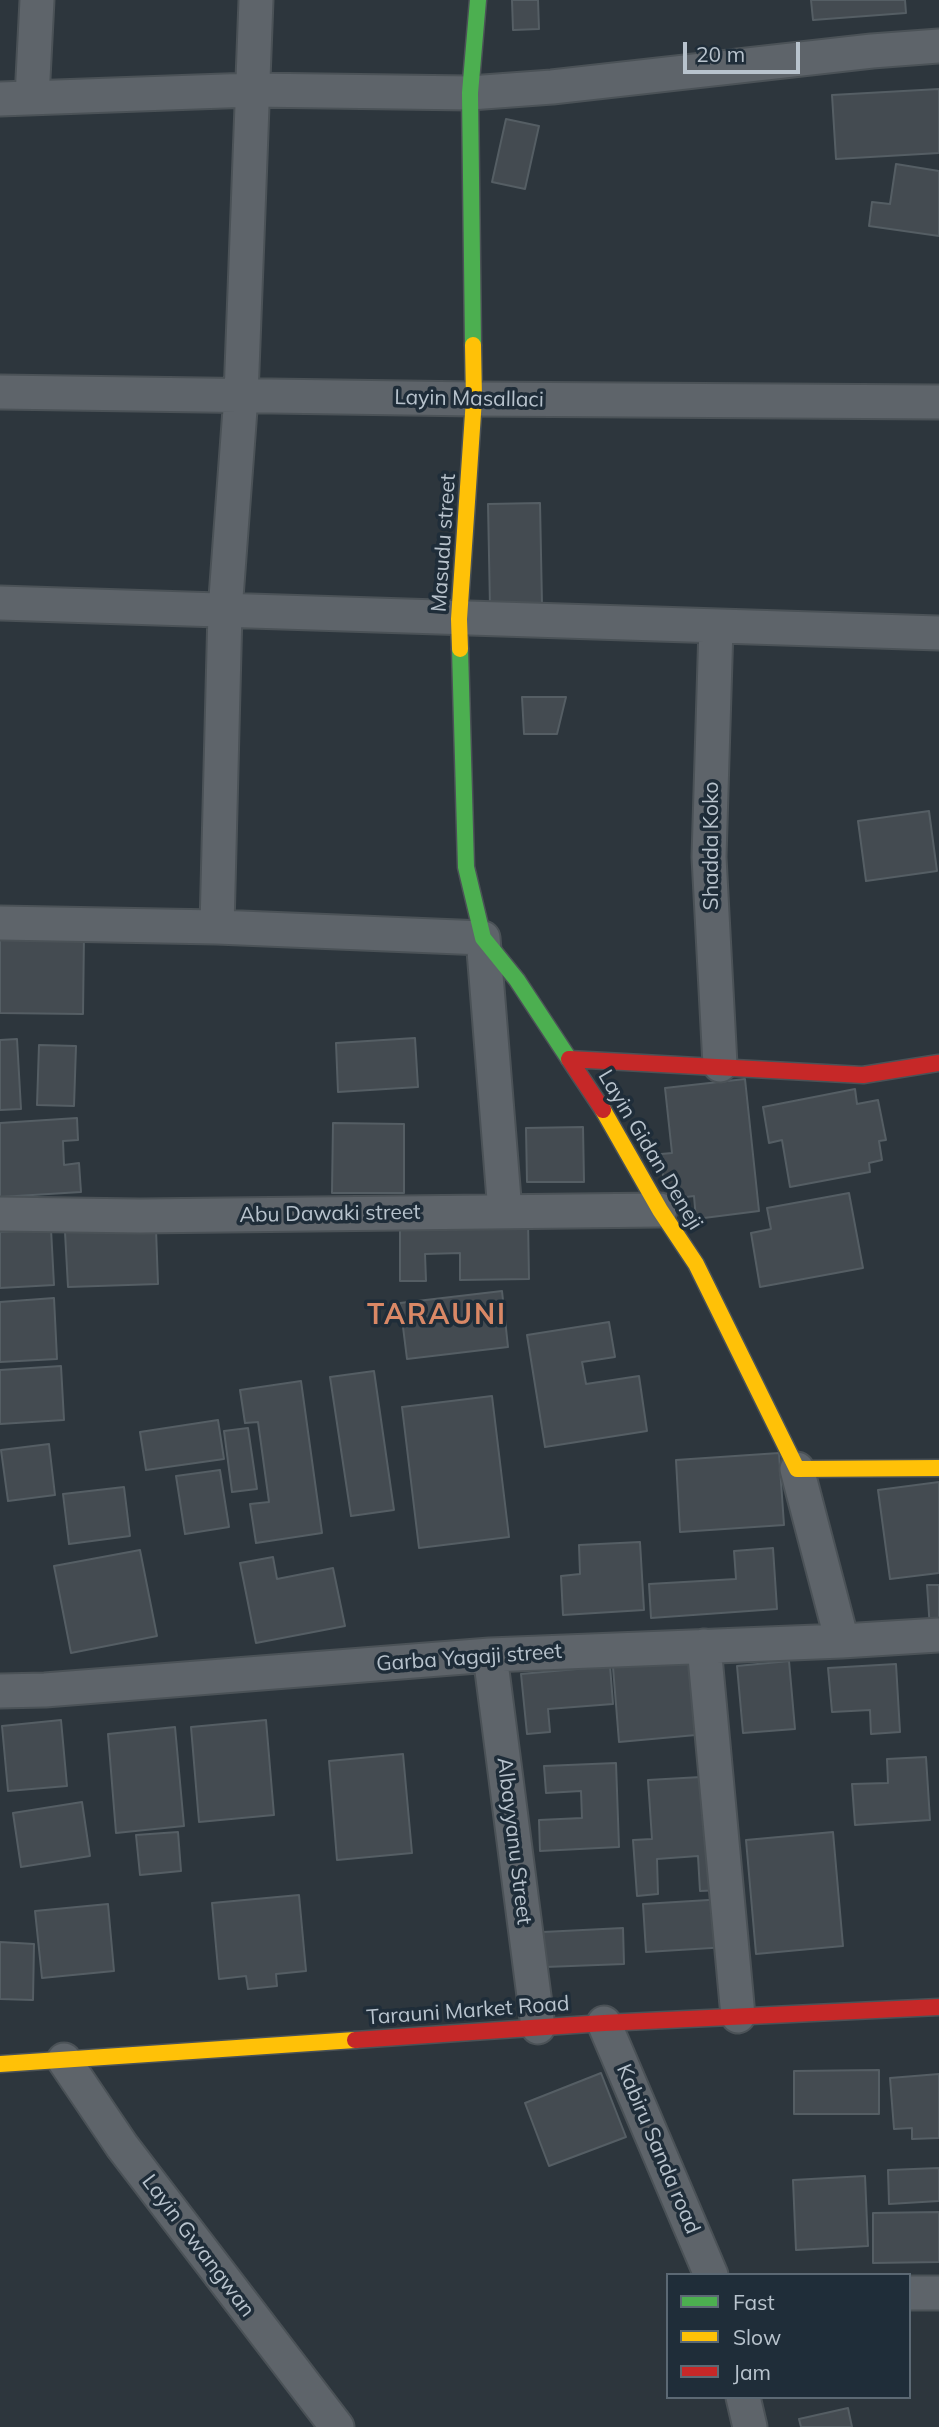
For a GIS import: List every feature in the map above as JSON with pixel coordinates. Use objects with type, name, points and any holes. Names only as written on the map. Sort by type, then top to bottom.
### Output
[{"type":"street","points":[[37,0],[16,99],[252,90],[470,93],[939,47]]},
{"type":"street","points":[[217,927],[225,611],[241,396],[256,0]]},
{"type":"street","name":"Masudu street","points":[[478,0],[470,93],[474,400],[459,620],[466,867],[483,937],[517,980],[569,1059]]},
{"type":"street","name":"Layin Masallaci","points":[[0,393],[474,400],[939,401]]},
{"type":"street","points":[[0,603],[459,620],[939,633]]},
{"type":"street","name":"Shadda Koko","points":[[716,626],[709,857],[720,1065]]},
{"type":"street","points":[[0,923],[217,927],[483,937],[505,1212]]},
{"type":"street","name":"Layin Gidan Deneji","points":[[569,1059],[720,1065],[863,1075],[939,1063]]},
{"type":"street","name":"Layin Gidan Deneji","points":[[569,1059],[608,1117],[660,1210],[696,1265],[797,1469]]},
{"type":"street","name":"Abu Dawaki street","points":[[0,1214],[140,1216],[660,1210]]},
{"type":"street","points":[[842,1641],[797,1469],[939,1468]]},
{"type":"street","name":"Garba Yagaji street","points":[[0,1690],[45,1690],[490,1655],[939,1635]]},
{"type":"street","points":[[704,1646],[738,2016]]},
{"type":"street","name":"Albayyanu Street","points":[[490,1655],[538,2027]]},
{"type":"street","name":"Tarauni Market Road","points":[[0,2064],[538,2027],[939,2007]]},
{"type":"street","name":"Kabiru Sanda road","points":[[604,2023],[710,2273]]},
{"type":"street","name":"Layin Gwangwan","points":[[64,2060],[122,2146],[337,2427]]},
{"type":"street","points":[[911,2293],[939,2293]]},
{"type":"street","points":[[743,2399],[750,2427]]},
{"type":"building","points":[[512,0],[538,0],[539,29],[513,30]]},
{"type":"building","points":[[811,0],[905,0],[906,13],[813,20]]},
{"type":"building","points":[[939,89],[939,153],[836,159],[832,95]]},
{"type":"building","points":[[506,119],[539,126],[525,189],[492,182]]},
{"type":"building","points":[[896,164],[939,171],[939,236],[869,226],[872,202],[890,204]]},
{"type":"building","points":[[540,503],[542,605],[490,607],[488,504]]},
{"type":"building","points":[[522,697],[566,697],[557,734],[524,734]]},
{"type":"building","points":[[929,811],[937,871],[866,881],[858,821]]},
{"type":"building","points":[[0,932],[84,933],[83,1014],[0,1013]]},
{"type":"building","points":[[415,1038],[418,1087],[338,1092],[336,1043]]},
{"type":"building","points":[[17,1039],[21,1109],[0,1110],[0,1040]]},
{"type":"building","points":[[39,1045],[76,1046],[74,1106],[37,1105]]},
{"type":"building","points":[[745,1079],[759,1211],[696,1219],[694,1196],[678,1198],[677,1184],[664,1186],[661,1154],[672,1153],[665,1088]]},
{"type":"building","points":[[855,1089],[857,1104],[878,1100],[886,1140],[879,1141],[882,1160],[869,1163],[870,1172],[790,1187],[782,1140],[769,1143],[763,1107]]},
{"type":"building","points":[[77,1118],[78,1140],[63,1141],[64,1165],[79,1163],[81,1192],[0,1197],[0,1123]]},
{"type":"building","points":[[333,1123],[404,1124],[404,1193],[332,1193]]},
{"type":"building","points":[[583,1127],[584,1182],[527,1182],[526,1128]]},
{"type":"building","points":[[849,1193],[863,1268],[760,1287],[751,1233],[771,1229],[767,1208]]},
{"type":"building","points":[[528,1219],[529,1279],[460,1280],[460,1253],[425,1254],[426,1281],[400,1281],[400,1221]]},
{"type":"building","points":[[51,1229],[54,1285],[0,1288],[0,1232]]},
{"type":"building","points":[[156,1229],[158,1284],[68,1287],[65,1232]]},
{"type":"building","points":[[502,1291],[508,1347],[407,1359],[400,1303]]},
{"type":"building","points":[[54,1298],[57,1359],[0,1362],[0,1302]]},
{"type":"building","points":[[609,1322],[615,1357],[582,1362],[586,1384],[639,1376],[647,1431],[545,1447],[527,1335]]},
{"type":"building","points":[[61,1366],[64,1420],[0,1424],[0,1370]]},
{"type":"building","points":[[374,1371],[394,1510],[351,1516],[330,1377]]},
{"type":"building","points":[[301,1381],[322,1533],[256,1543],[250,1504],[269,1502],[258,1422],[245,1423],[240,1390]]},
{"type":"building","points":[[492,1396],[509,1537],[419,1548],[402,1407]]},
{"type":"building","points":[[218,1420],[224,1459],[146,1470],[140,1432]]},
{"type":"building","points":[[248,1428],[257,1489],[232,1492],[224,1431]]},
{"type":"building","points":[[49,1444],[55,1495],[8,1501],[1,1450]]},
{"type":"building","points":[[779,1453],[784,1525],[680,1532],[676,1460]]},
{"type":"building","points":[[220,1470],[229,1527],[185,1534],[176,1476]]},
{"type":"building","points":[[939,1482],[939,1573],[890,1579],[878,1490]]},
{"type":"building","points":[[124,1487],[130,1536],[69,1544],[63,1494]]},
{"type":"building","points":[[640,1542],[644,1610],[563,1615],[561,1576],[580,1574],[579,1545]]},
{"type":"building","points":[[773,1548],[777,1609],[651,1618],[649,1584],[736,1579],[734,1551]]},
{"type":"building","points":[[140,1550],[157,1636],[71,1653],[54,1566]]},
{"type":"building","points":[[273,1557],[277,1579],[333,1568],[345,1626],[256,1643],[240,1563]]},
{"type":"building","points":[[927,1585],[939,1585],[939,1629],[930,1629]]},
{"type":"building","points":[[700,1659],[707,1734],[619,1742],[613,1667]]},
{"type":"building","points":[[789,1661],[795,1729],[743,1733],[737,1666]]},
{"type":"building","points":[[896,1664],[900,1732],[871,1734],[870,1710],[832,1712],[828,1668]]},
{"type":"building","points":[[610,1666],[613,1704],[548,1709],[550,1732],[527,1734],[521,1674]]},
{"type":"building","points":[[61,1720],[67,1786],[8,1791],[2,1726]]},
{"type":"building","points":[[266,1720],[274,1815],[199,1822],[191,1727]]},
{"type":"building","points":[[175,1727],[184,1826],[116,1833],[108,1734]]},
{"type":"building","points":[[403,1754],[412,1853],[337,1860],[329,1761]]},
{"type":"building","points":[[926,1757],[930,1820],[855,1825],[852,1784],[888,1783],[887,1759]]},
{"type":"building","points":[[616,1763],[619,1847],[540,1851],[539,1820],[582,1818],[581,1791],[546,1793],[544,1766]]},
{"type":"building","points":[[701,1777],[722,1890],[700,1891],[698,1856],[657,1859],[658,1894],[637,1896],[633,1840],[652,1839],[648,1780]]},
{"type":"building","points":[[82,1802],[90,1856],[21,1867],[13,1813]]},
{"type":"building","points":[[178,1832],[181,1871],[140,1875],[136,1835]]},
{"type":"building","points":[[833,1832],[843,1946],[756,1954],[746,1840]]},
{"type":"building","points":[[299,1895],[306,1971],[276,1974],[277,1986],[248,1989],[246,1976],[219,1979],[212,1903]]},
{"type":"building","points":[[725,1899],[728,1947],[646,1952],[643,1904]]},
{"type":"building","points":[[108,1904],[114,1971],[42,1978],[35,1911]]},
{"type":"building","points":[[623,1928],[624,1964],[545,1967],[543,1932]]},
{"type":"building","points":[[0,1942],[34,1944],[33,2000],[0,1999]]},
{"type":"building","points":[[879,2070],[879,2114],[794,2114],[794,2071]]},
{"type":"building","points":[[601,2073],[626,2137],[549,2166],[525,2103]]},
{"type":"building","points":[[939,2074],[939,2138],[912,2139],[912,2128],[894,2129],[890,2078]]},
{"type":"building","points":[[939,2168],[939,2201],[889,2204],[888,2170]]},
{"type":"building","points":[[865,2176],[868,2246],[796,2250],[793,2180]]},
{"type":"building","points":[[939,2212],[939,2262],[873,2263],[873,2213]]},
{"type":"building","points":[[848,2408],[852,2427],[801,2427],[799,2419]]},
{"type":"traffic: fast","points":[[473,345],[470,93],[478,0]]},
{"type":"traffic: fast","points":[[460,649],[466,867],[483,938],[517,980],[569,1059]]},
{"type":"traffic: slow","points":[[460,649],[459,619],[474,399],[473,345]]},
{"type":"traffic: slow","points":[[603,1110],[660,1210],[696,1264],[797,1469],[939,1468]]},
{"type":"traffic: slow","points":[[0,2064],[355,2040]]},
{"type":"traffic: jam","points":[[603,1110],[569,1059],[863,1075],[939,1063]]},
{"type":"traffic: jam","points":[[355,2040],[604,2023],[939,2007]]},
{"type":"district","name":"TARAUNI","points":[[437,1316]]}]
